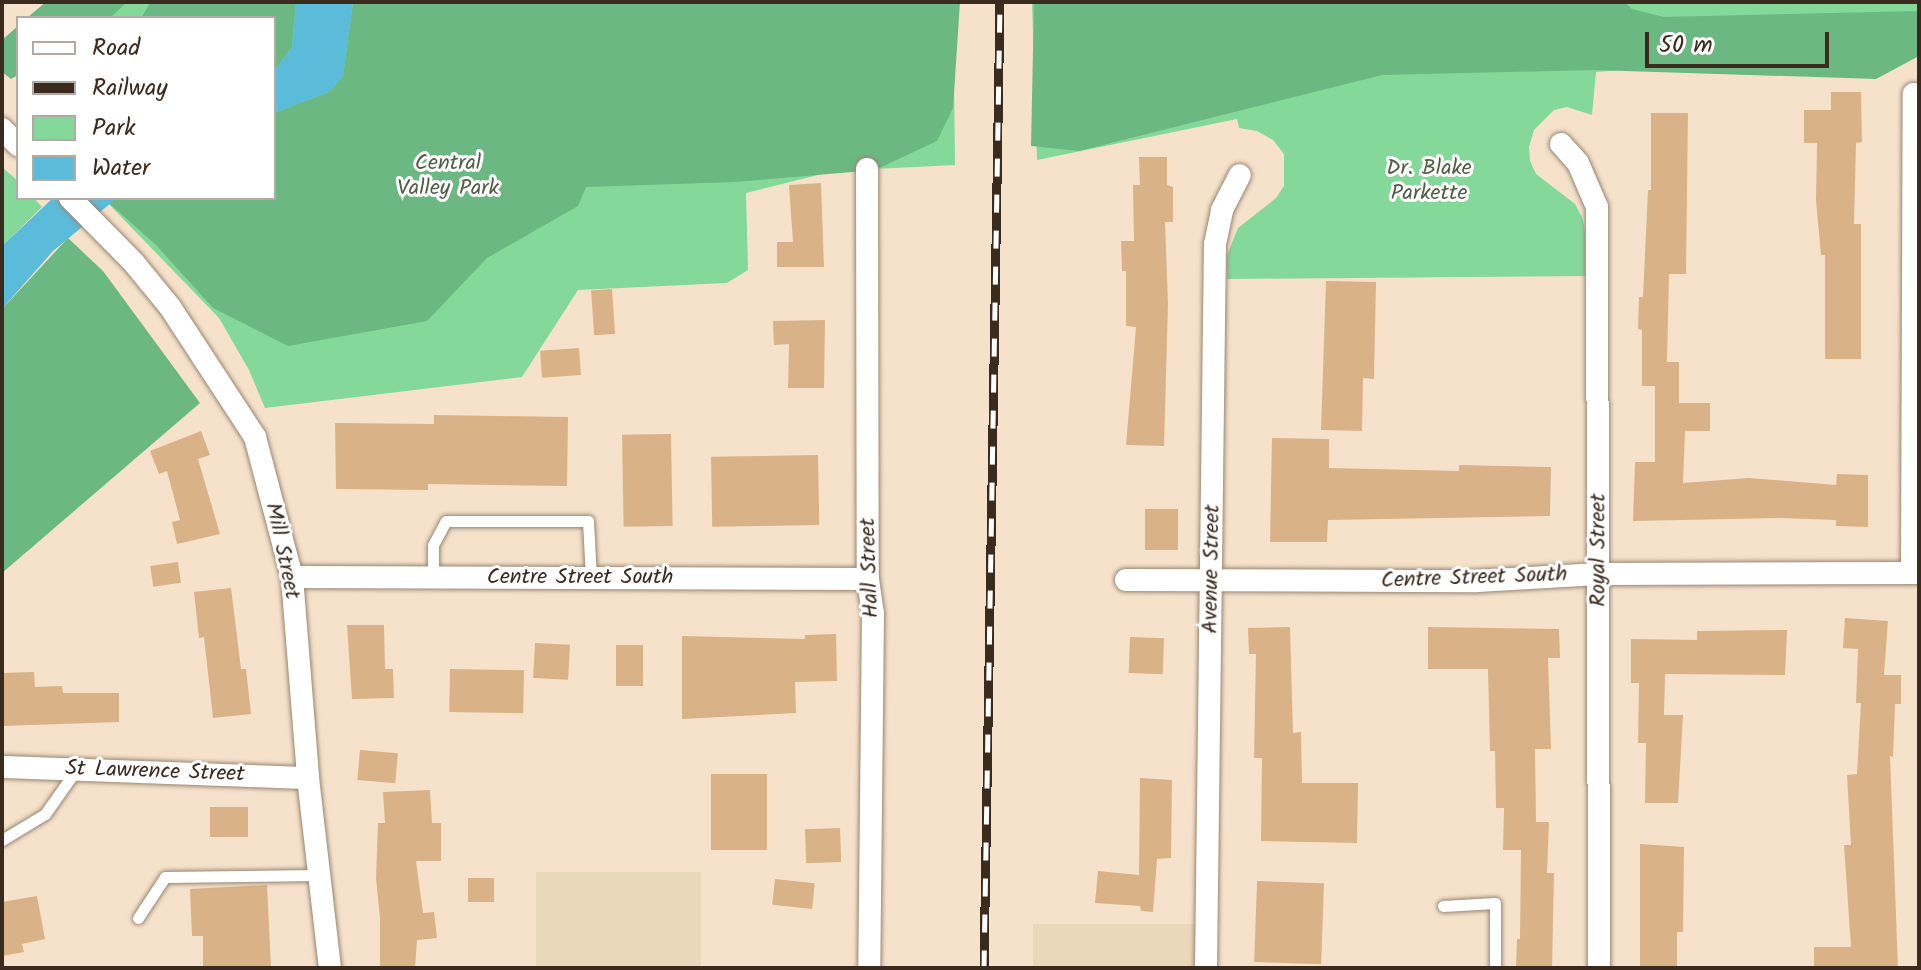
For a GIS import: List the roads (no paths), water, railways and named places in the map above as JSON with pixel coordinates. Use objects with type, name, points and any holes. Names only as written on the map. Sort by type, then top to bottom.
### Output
[{"type":"street","points":[[1914,94],[1916,573]]},
{"type":"street","name":"Royal Street","points":[[1561,144],[1578,163],[1597,207],[1599,968]]},
{"type":"street","name":"Hall Street","points":[[867,169],[868,579],[873,613],[869,968]]},
{"type":"street","name":"Avenue Street","points":[[1206,968],[1215,244],[1222,210],[1240,175]]},
{"type":"street","name":"Mill Street","points":[[72,200],[134,263],[170,307],[255,437],[292,577],[308,778],[330,968]]},
{"type":"street","name":"Centre Street South","points":[[1126,580],[1212,583],[1477,581],[1599,574],[1916,573]]},
{"type":"street","name":"Centre Street South","points":[[292,577],[868,579]]},
{"type":"street","name":"St Lawrence Street","points":[[2,767],[308,778]]},
{"type":"lane","points":[[433,578],[433,545],[446,521],[588,521],[591,578]]},
{"type":"lane","points":[[2,840],[45,814],[77,769]]},
{"type":"lane","points":[[138,918],[165,877],[319,875]]},
{"type":"lane","points":[[1443,906],[1495,903],[1495,968]]},
{"type":"water","points":[[296,2],[353,2],[343,76],[329,92],[276,112],[276,68],[292,47]]},
{"type":"water","points":[[51,200],[115,200],[53,251],[2,309],[2,246]]},
{"type":"railway","points":[[984,968],[1000,2]]},
{"type":"park label","name":"Central Valley Park","points":[[448,176]]},
{"type":"park label","name":"Dr. Blake Parkette","points":[[1429,180]]}]
